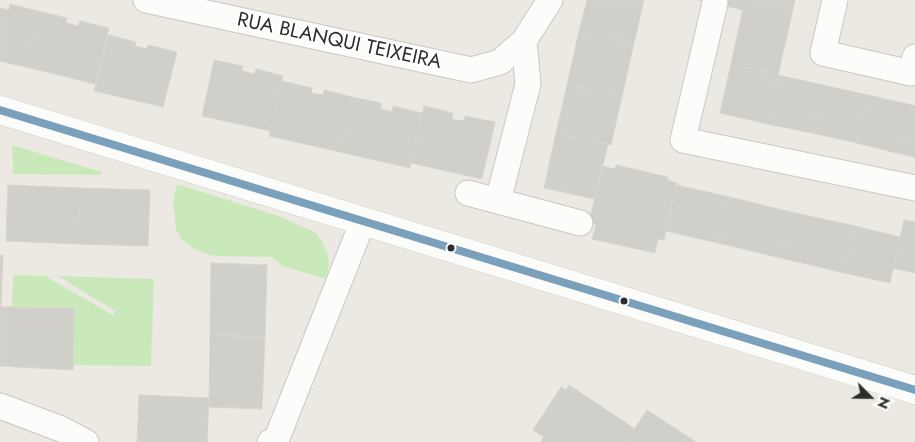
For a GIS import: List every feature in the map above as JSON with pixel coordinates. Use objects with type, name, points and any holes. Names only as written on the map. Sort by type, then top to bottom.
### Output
[{"type":"street","name":"RUA BLANQUI TEIXEIRA","points":[[146,0],[471,70],[500,62],[524,41],[550,0]]},
{"type":"street","points":[[835,0],[823,53],[912,73],[915,57]]},
{"type":"street","points":[[715,3],[683,140],[915,188]]},
{"type":"street","points":[[498,200],[528,84],[524,41]]},
{"type":"street","points":[[0,110],[915,390]]},
{"type":"street","points":[[468,193],[580,223]]},
{"type":"street","points":[[277,441],[363,221]]},
{"type":"street","points":[[0,406],[61,429],[86,442]]},
{"type":"green space","points":[[12,145],[101,172],[101,175],[13,174]]},
{"type":"green space","points":[[177,184],[278,216],[315,232],[323,243],[328,255],[329,265],[326,279],[282,266],[272,257],[217,256],[193,248],[181,239],[176,229],[173,202]]},
{"type":"green space","points":[[13,275],[45,276],[113,315],[115,311],[58,276],[154,279],[151,366],[73,365],[74,308],[12,307]]},
{"type":"building","points":[[587,0],[644,0],[634,43],[579,31]]},
{"type":"building","points":[[699,0],[745,0],[743,10]]},
{"type":"building","points":[[745,0],[795,0],[778,75],[731,64]]},
{"type":"building","points":[[10,4],[38,11],[26,67],[0,61],[0,8],[9,10]]},
{"type":"building","points":[[38,11],[67,18],[66,23],[78,26],[80,21],[109,28],[95,84],[26,67]]},
{"type":"building","points":[[579,31],[634,43],[622,97],[567,85]]},
{"type":"building","points":[[108,35],[136,42],[135,46],[147,49],[148,45],[177,52],[163,107],[94,91]]},
{"type":"building","points":[[214,60],[243,66],[242,71],[255,74],[256,69],[283,76],[270,131],[202,116]]},
{"type":"building","points":[[731,64],[778,75],[767,124],[720,113]]},
{"type":"building","points":[[778,75],[823,85],[812,133],[767,124]]},
{"type":"building","points":[[282,81],[312,88],[311,93],[323,95],[324,90],[352,97],[340,152],[269,136]]},
{"type":"building","points":[[567,85],[622,97],[611,145],[556,133]]},
{"type":"building","points":[[823,85],[868,95],[857,143],[812,133]]},
{"type":"building","points":[[868,95],[912,105],[901,154],[857,143]]},
{"type":"building","points":[[352,97],[381,103],[381,109],[392,112],[393,106],[422,113],[410,168],[340,152]]},
{"type":"building","points":[[912,105],[915,106],[915,157],[901,154]]},
{"type":"building","points":[[424,106],[453,113],[452,119],[464,121],[465,116],[495,122],[482,179],[411,163]]},
{"type":"building","points":[[556,133],[608,144],[595,199],[544,188]]},
{"type":"building","points":[[616,165],[668,177],[667,180],[677,183],[664,240],[658,239],[655,253],[592,239],[596,225],[589,223],[602,166],[615,169]]},
{"type":"building","points":[[8,185],[80,188],[78,244],[6,241]]},
{"type":"building","points":[[677,185],[729,197],[718,243],[666,231]]},
{"type":"building","points":[[80,188],[150,190],[148,246],[78,244]]},
{"type":"building","points":[[729,197],[791,212],[781,258],[718,243]]},
{"type":"building","points":[[791,212],[855,226],[844,273],[781,258]]},
{"type":"building","points":[[904,220],[915,222],[915,273],[893,268]]},
{"type":"building","points":[[855,226],[900,237],[890,283],[844,273]]},
{"type":"building","points":[[0,255],[3,255],[1,307],[74,308],[73,370],[0,366]]},
{"type":"building","points":[[211,263],[267,265],[265,337],[210,335]]},
{"type":"building","points":[[210,335],[265,337],[262,409],[209,407]]},
{"type":"building","points":[[569,385],[635,429],[626,442],[541,442],[544,437],[533,430],[561,387],[566,390]]},
{"type":"building","points":[[139,395],[209,398],[207,442],[137,442]]},
{"type":"building","points":[[647,410],[687,436],[683,442],[626,442]]},
{"type":"building","points":[[687,436],[696,442],[683,442]]},
{"type":"transit line","points":[[0,110],[915,390]]}]
